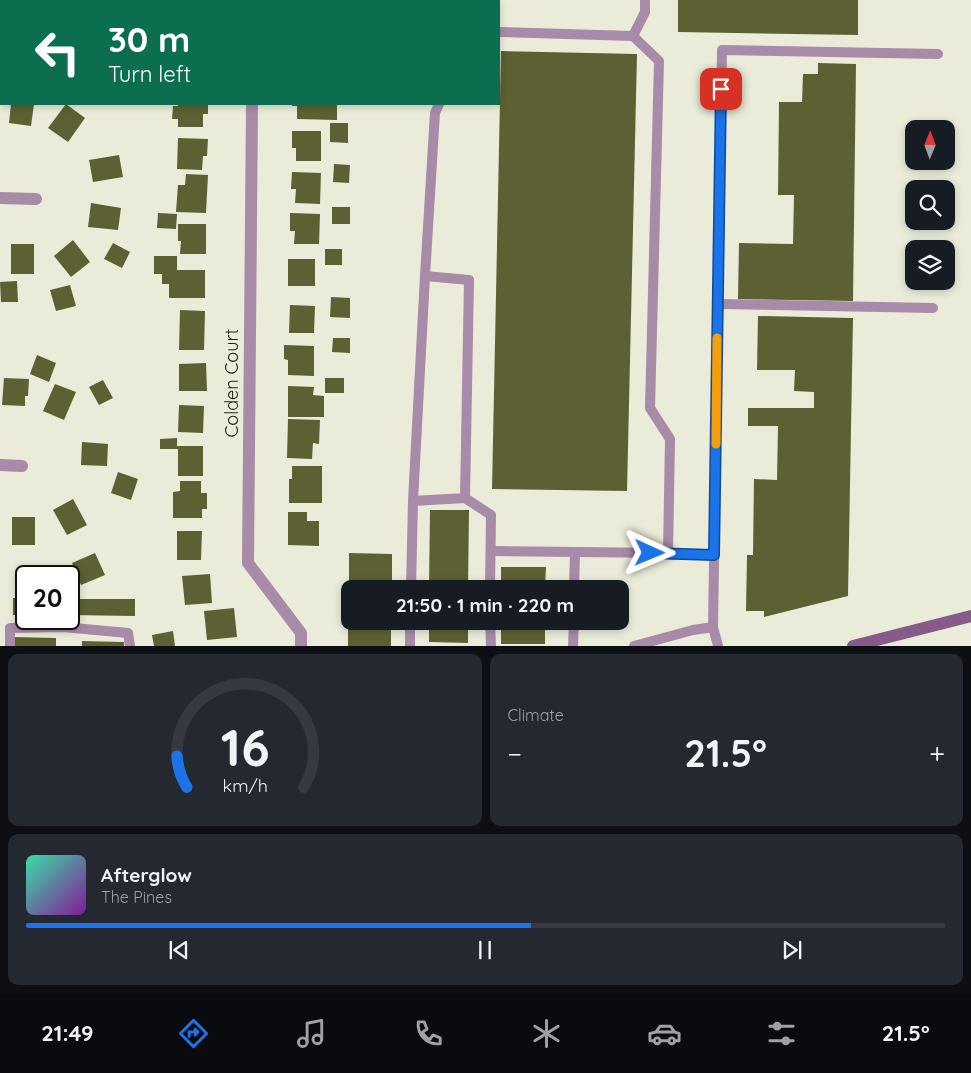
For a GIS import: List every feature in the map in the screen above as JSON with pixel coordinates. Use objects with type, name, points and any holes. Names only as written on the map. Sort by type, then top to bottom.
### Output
[{"type":"main road","points":[[853,646],[882,642],[971,616]]},
{"type":"street","name":"Colden Court","points":[[252,105],[248,563],[301,633],[301,646]]},
{"type":"street","points":[[0,198],[36,199]]},
{"type":"street","points":[[0,465],[22,466]]},
{"type":"lane","points":[[633,36],[645,12],[645,0]]},
{"type":"lane","points":[[500,32],[633,36],[659,61],[650,408],[670,439],[668,553]]},
{"type":"lane","points":[[718,646],[713,627],[722,50],[938,54]]},
{"type":"lane","points":[[411,580],[413,501],[425,276],[435,113],[439,105]]},
{"type":"lane","points":[[425,276],[469,280],[465,498]]},
{"type":"lane","points":[[718,304],[933,308]]},
{"type":"lane","points":[[413,501],[465,498],[491,515],[490,580]]},
{"type":"lane","points":[[491,550],[714,555]]},
{"type":"lane","points":[[574,580],[575,552]]},
{"type":"lane","points":[[10,646],[10,628],[63,627],[128,633],[130,646]]},
{"type":"lane","points":[[634,646],[693,630],[713,627]]},
{"type":"lane","points":[[410,630],[410,646]]},
{"type":"lane","points":[[490,630],[491,646]]},
{"type":"lane","points":[[573,646],[574,630]]},
{"type":"building","points":[[678,0],[858,0],[858,35],[678,32]]},
{"type":"building","points":[[501,51],[637,54],[627,491],[492,489]]},
{"type":"building","points":[[818,63],[856,64],[853,301],[738,299],[739,243],[793,244],[794,195],[778,195],[779,102],[802,102],[803,74],[818,74]]},
{"type":"building","points":[[11,105],[34,105],[31,126],[9,123]]},
{"type":"building","points":[[65,105],[85,118],[68,142],[48,128]]},
{"type":"building","points":[[208,105],[208,114],[203,114],[203,127],[178,127],[178,119],[172,119],[173,106]]},
{"type":"building","points":[[337,105],[337,120],[297,119],[297,106],[292,106]]},
{"type":"building","points":[[330,123],[348,123],[348,143],[330,142]]},
{"type":"building","points":[[292,131],[321,131],[321,161],[296,161],[296,148],[292,148]]},
{"type":"building","points":[[178,138],[208,139],[207,156],[203,156],[202,170],[177,169]]},
{"type":"building","points":[[119,155],[123,177],[93,182],[89,160]]},
{"type":"building","points":[[334,164],[350,165],[349,183],[333,182]]},
{"type":"building","points":[[292,172],[321,173],[320,204],[295,203],[296,189],[291,189]]},
{"type":"building","points":[[186,174],[208,175],[206,213],[176,212],[178,185],[185,185]]},
{"type":"building","points":[[91,203],[121,208],[118,230],[88,227]]},
{"type":"building","points":[[332,207],[350,207],[350,224],[332,224]]},
{"type":"building","points":[[158,213],[177,214],[176,229],[157,228]]},
{"type":"building","points":[[290,213],[320,214],[319,244],[294,244],[295,231],[290,231]]},
{"type":"building","points":[[178,224],[206,224],[206,254],[180,254],[181,241],[178,241]]},
{"type":"building","points":[[73,240],[90,262],[71,277],[54,256]]},
{"type":"building","points":[[113,243],[130,252],[122,268],[104,259]]},
{"type":"building","points":[[11,244],[34,244],[34,274],[11,274]]},
{"type":"building","points":[[325,249],[342,249],[342,265],[325,265]]},
{"type":"building","points":[[154,256],[177,256],[177,270],[205,270],[205,298],[169,298],[169,284],[162,284],[162,274],[154,274]]},
{"type":"building","points":[[288,259],[315,259],[315,286],[288,286]]},
{"type":"building","points":[[17,281],[18,302],[1,302],[0,282]]},
{"type":"building","points":[[70,285],[76,306],[56,311],[50,290]]},
{"type":"building","points":[[331,297],[350,298],[350,318],[330,317]]},
{"type":"building","points":[[290,305],[315,306],[314,333],[289,333]]},
{"type":"building","points":[[180,310],[205,311],[204,350],[179,350]]},
{"type":"building","points":[[758,316],[853,318],[848,596],[764,617],[764,611],[746,611],[747,555],[753,555],[754,479],[777,480],[778,426],[748,426],[748,408],[814,408],[814,392],[794,391],[795,370],[757,370]]},
{"type":"building","points":[[333,338],[350,338],[350,353],[332,352]]},
{"type":"building","points":[[284,345],[314,346],[314,376],[288,375],[288,360],[284,359]]},
{"type":"building","points":[[37,355],[56,363],[49,382],[30,374]]},
{"type":"building","points":[[206,363],[207,391],[179,391],[179,364]]},
{"type":"building","points":[[4,378],[29,379],[28,396],[25,396],[25,406],[2,405]]},
{"type":"building","points":[[325,378],[344,378],[344,393],[325,393]]},
{"type":"building","points":[[103,380],[113,398],[99,405],[89,387]]},
{"type":"building","points":[[55,384],[76,392],[64,420],[43,411]]},
{"type":"building","points":[[288,386],[314,387],[313,395],[324,396],[324,417],[288,417]]},
{"type":"building","points":[[179,405],[204,406],[203,433],[178,432]]},
{"type":"building","points":[[288,419],[320,420],[319,444],[313,443],[312,459],[287,458]]},
{"type":"building","points":[[177,438],[177,446],[203,446],[203,476],[178,476],[178,449],[160,449],[160,439]]},
{"type":"building","points":[[82,442],[108,444],[107,466],[81,465]]},
{"type":"building","points":[[292,466],[322,466],[322,503],[289,503],[289,479],[292,479]]},
{"type":"building","points":[[118,472],[138,479],[131,500],[111,493]]},
{"type":"building","points":[[180,481],[201,481],[201,493],[207,493],[207,509],[202,509],[202,518],[173,518],[173,492],[180,491]]},
{"type":"building","points":[[73,499],[87,525],[67,535],[53,510]]},
{"type":"building","points":[[430,510],[469,510],[468,580],[429,580]]},
{"type":"building","points":[[288,512],[307,512],[307,521],[319,521],[319,546],[288,545]]},
{"type":"building","points":[[12,517],[35,517],[35,545],[12,545]]},
{"type":"building","points":[[177,531],[202,531],[201,560],[177,560]]},
{"type":"building","points":[[95,553],[105,575],[81,585],[80,565],[73,565],[72,563]]},
{"type":"building","points":[[349,553],[392,554],[392,580],[349,580]]},
{"type":"building","points":[[501,567],[546,567],[545,580],[501,580]]},
{"type":"building","points":[[210,574],[212,603],[185,605],[182,576]]},
{"type":"building","points":[[13,598],[15,598],[15,615],[13,615]]},
{"type":"building","points":[[80,599],[135,599],[135,616],[80,615]]},
{"type":"building","points":[[234,608],[237,637],[207,640],[204,611]]},
{"type":"building","points":[[348,630],[391,630],[391,646],[348,646]]},
{"type":"building","points":[[429,630],[468,630],[468,643],[429,642]]},
{"type":"building","points":[[501,630],[545,630],[545,644],[501,644]]},
{"type":"building","points":[[173,631],[175,646],[154,646],[152,635]]},
{"type":"building","points":[[13,637],[56,638],[56,646],[13,646]]},
{"type":"building","points":[[82,641],[124,642],[124,646],[82,646]]},
{"type":"slow traffic","points":[[716,444],[717,338]]},
{"type":"route","points":[[650,553],[714,555],[721,89]]}]
